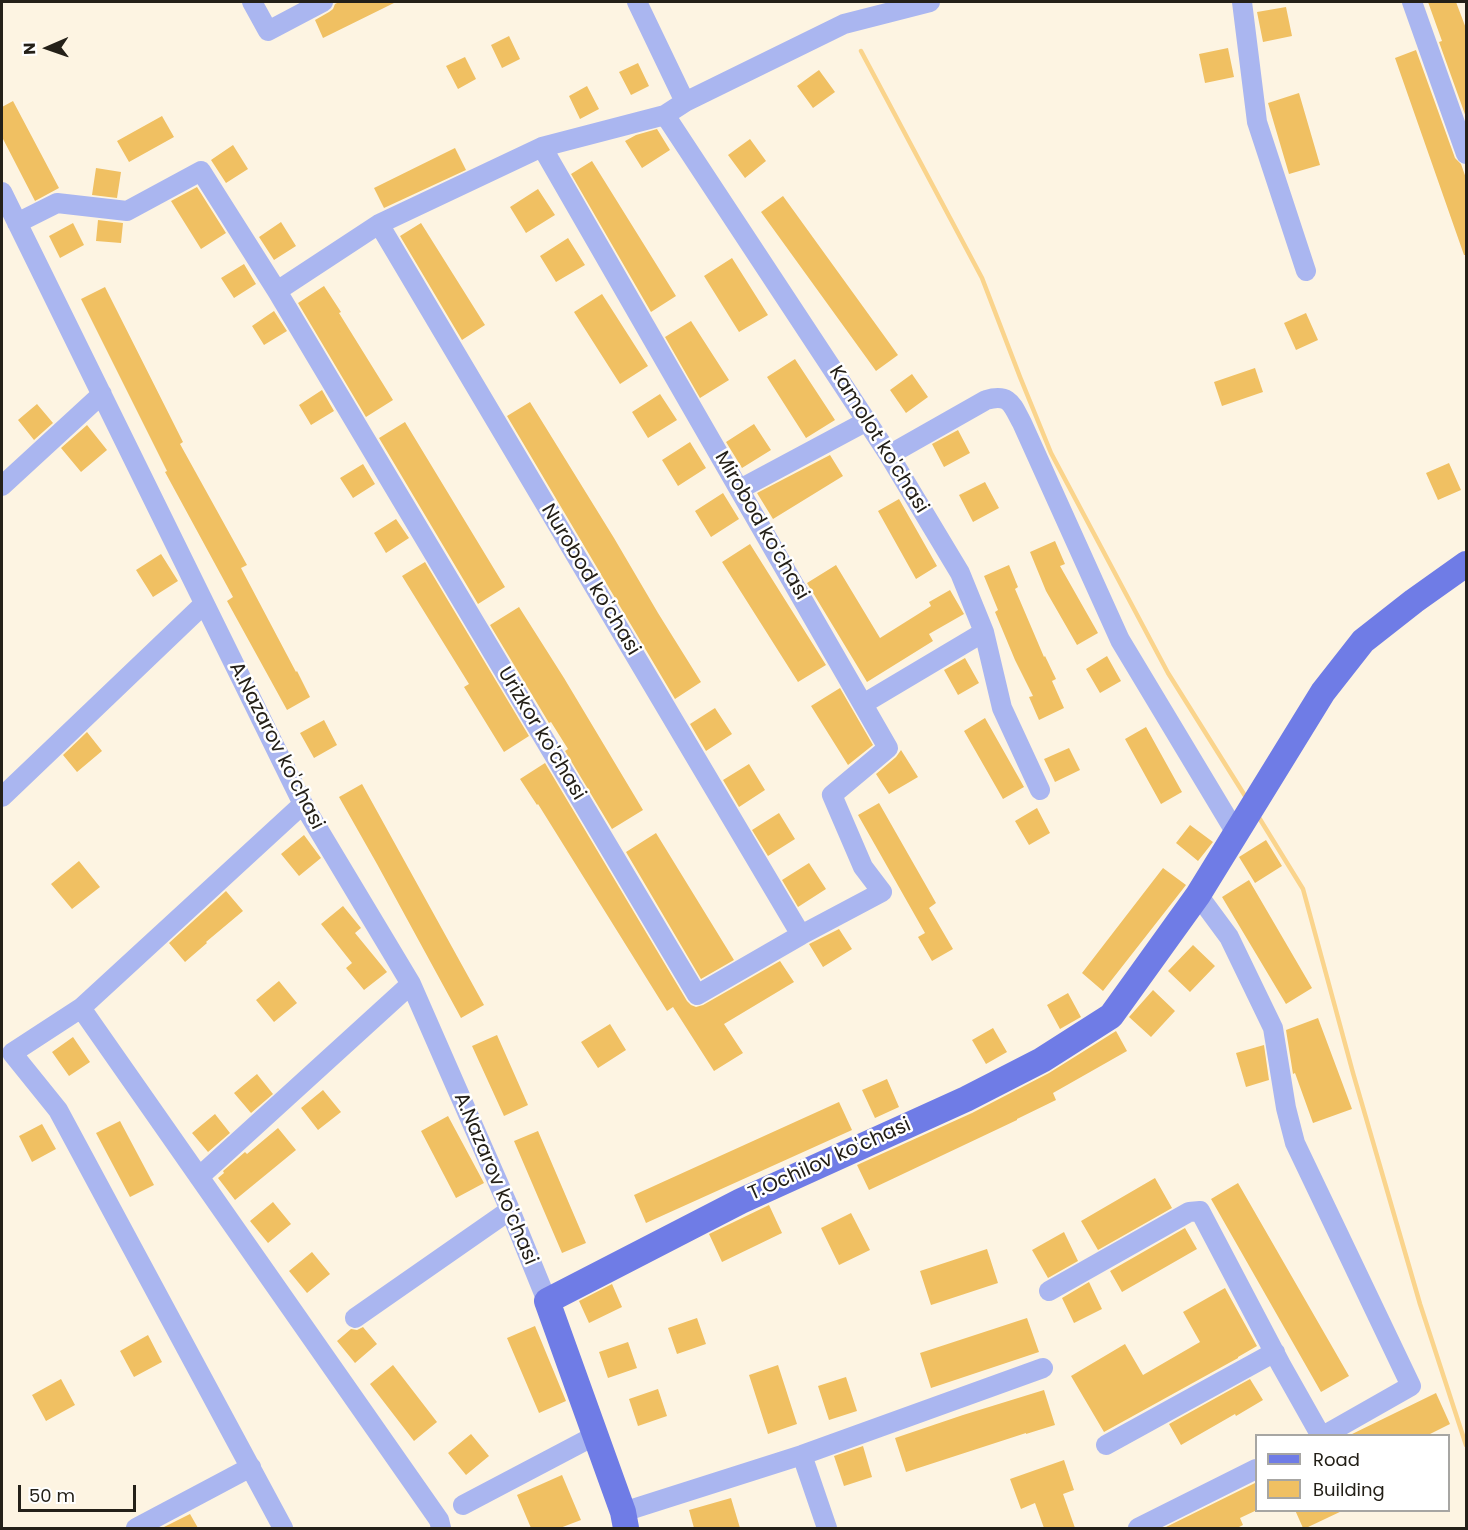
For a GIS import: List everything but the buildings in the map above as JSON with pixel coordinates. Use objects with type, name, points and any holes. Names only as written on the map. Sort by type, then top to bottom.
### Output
[{"type":"main road","name":"T.Ochilov ko'chasi","points":[[547,1300],[741,1201],[966,1099],[1042,1060],[1111,1016],[1198,895],[1323,692],[1363,641],[1414,601],[1467,564]]},
{"type":"main road","points":[[547,1300],[625,1520]]},
{"type":"street","points":[[252,2],[268,30],[323,2]]},
{"type":"street","points":[[637,2],[685,102]]},
{"type":"street","points":[[17,223],[57,203],[127,211],[201,171],[277,291],[379,224],[542,147],[665,115],[685,102],[844,24],[930,2]]},
{"type":"street","points":[[1242,2],[1257,122],[1306,271]]},
{"type":"street","points":[[1412,2],[1467,154]]},
{"type":"street","name":"Kamolot ko'chasi","points":[[665,115],[889,455],[960,573],[984,632],[1002,708],[1040,790]]},
{"type":"street","name":"Mirobod ko'chasi","points":[[542,147],[888,748],[832,795],[863,867],[882,892]]},
{"type":"street","name":"A.Nazarov ko'chasi","points":[[3,201],[17,223],[303,804],[411,984],[547,1300]]},
{"type":"street","name":"Nurobod ko'chasi","points":[[379,224],[801,935]]},
{"type":"street","name":"Urizkor ko'chasi","points":[[277,291],[697,995],[801,935],[882,892]]},
{"type":"street","points":[[2,486],[102,394]]},
{"type":"street","points":[[889,455],[986,400],[998,396],[1010,402],[1022,423],[1120,640],[1247,816]]},
{"type":"street","points":[[740,489],[867,421]]},
{"type":"street","points":[[2,797],[204,604]]},
{"type":"street","points":[[863,704],[984,632]]},
{"type":"street","points":[[283,1528],[58,1110],[7,1057],[81,1008],[303,804]]},
{"type":"street","points":[[1198,895],[1229,937],[1273,1028],[1286,1108],[1295,1143],[1411,1386],[1326,1434]]},
{"type":"street","points":[[199,1177],[411,984]]},
{"type":"street","points":[[81,1008],[440,1520],[441,1528]]},
{"type":"street","points":[[355,1318],[510,1210]]},
{"type":"street","points":[[1049,1291],[1189,1212],[1200,1211],[1321,1434]]},
{"type":"street","points":[[1106,1446],[1275,1352]]},
{"type":"street","points":[[625,1520],[1043,1368]]},
{"type":"street","points":[[463,1505],[596,1435]]},
{"type":"street","points":[[802,1455],[827,1528]]},
{"type":"street","points":[[136,1528],[251,1467]]},
{"type":"street","points":[[1138,1528],[1255,1470]]},
{"type":"waterway","points":[[861,51],[982,278],[1051,453],[1168,673],[1247,799]]},
{"type":"waterway","points":[[1258,816],[1303,889],[1353,1073],[1420,1304],[1466,1445]]}]
